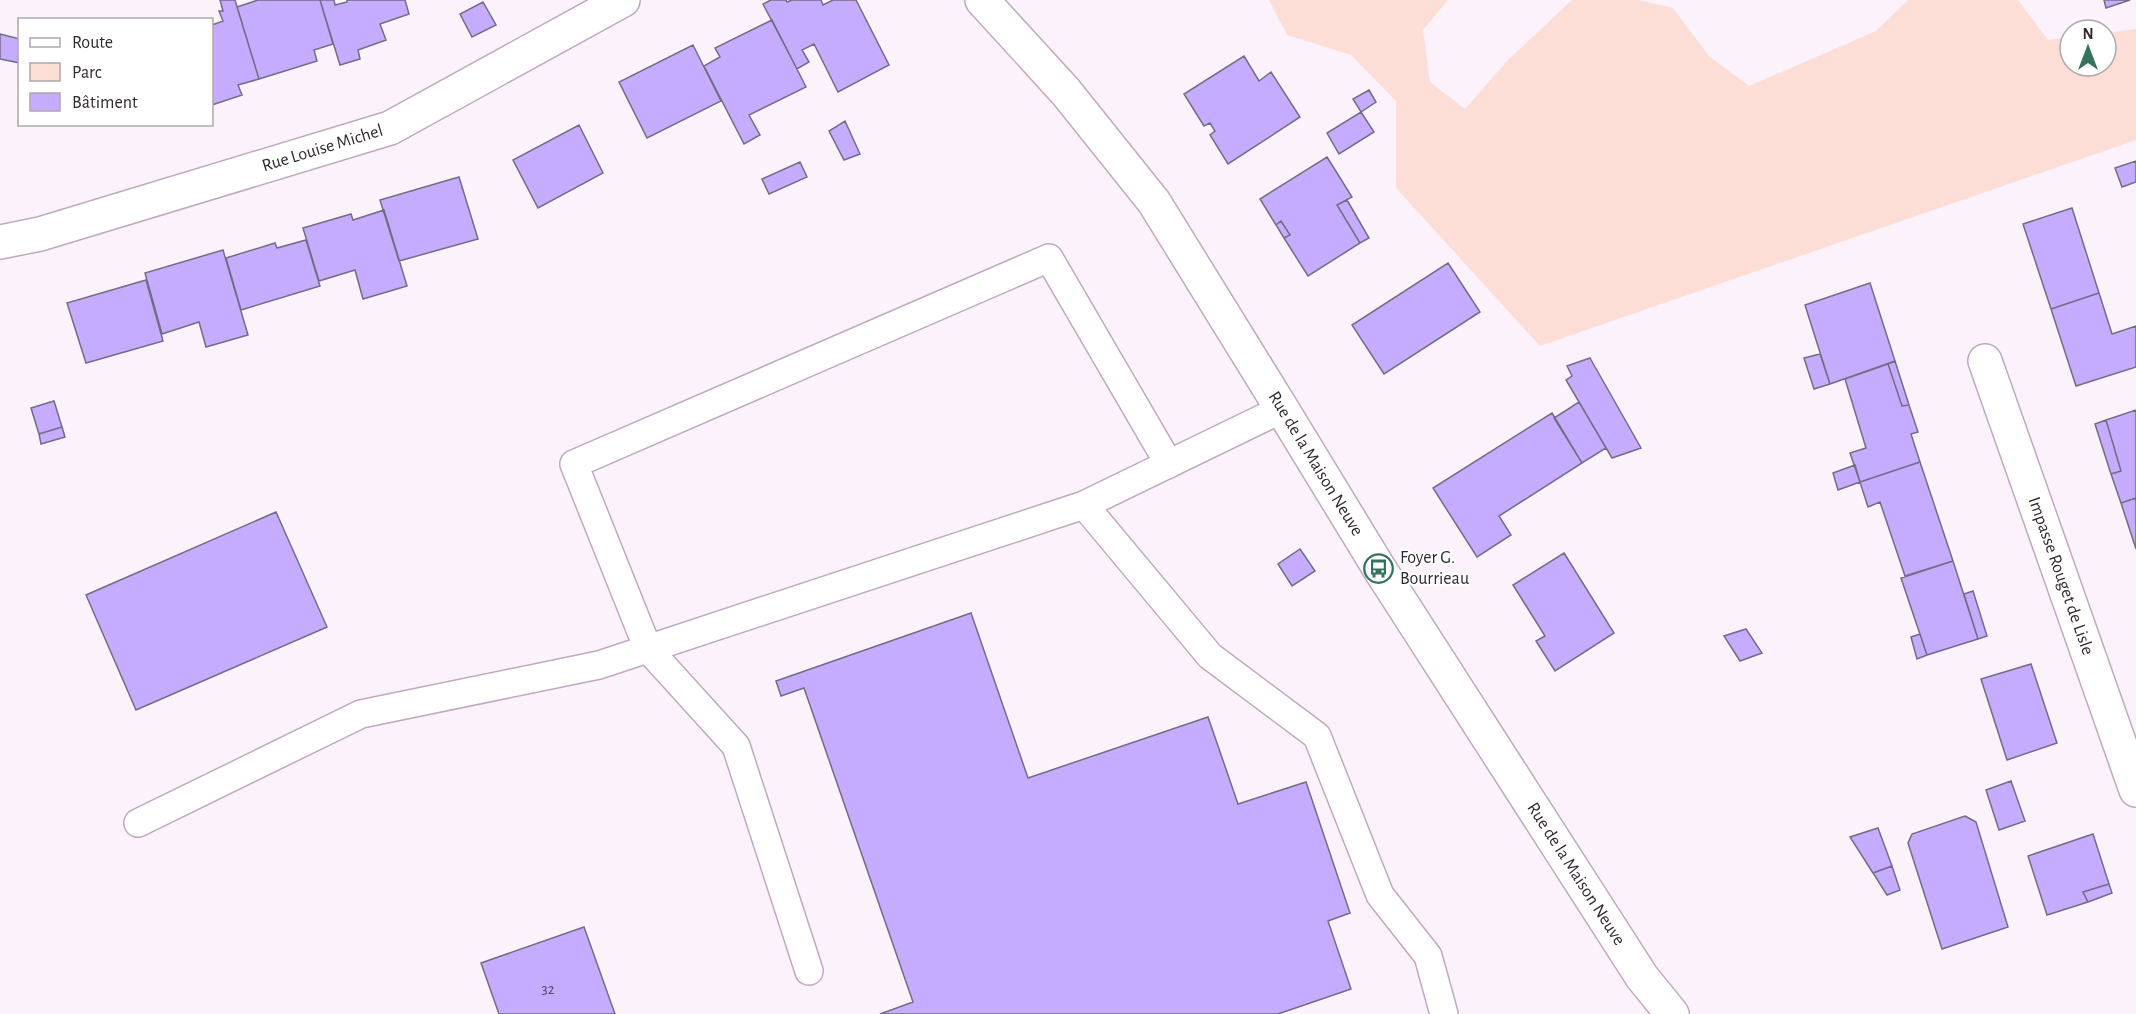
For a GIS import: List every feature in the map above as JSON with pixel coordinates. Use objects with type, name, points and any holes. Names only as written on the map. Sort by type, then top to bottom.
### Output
[{"type":"street","name":"Rue Louise Michel","points":[[0,242],[51,230],[390,128],[623,0]]},
{"type":"street","name":"Rue de la Maison Neuve","points":[[982,0],[1066,92],[1154,202],[1379,568],[1642,977],[1672,1014]]},
{"type":"street","name":"Impasse Rouget de Lisle","points":[[1985,361],[2136,790]]},
{"type":"street","name":"Rue de la Maison Neuve","points":[[1642,977],[1648,1014]]},
{"type":"lane","points":[[808,971],[736,746],[648,649],[574,464],[1049,258],[1169,464]]},
{"type":"lane","points":[[138,823],[361,714],[599,665],[1084,505],[1282,409]]},
{"type":"lane","points":[[1084,505],[1210,656],[1317,736],[1380,895],[1428,956],[1444,1014]]},
{"type":"green space","points":[[1269,0],[1448,0],[1423,30],[1430,82],[1465,109],[1508,60],[1572,0],[1639,0],[1673,8],[1709,56],[1749,86],[1876,31],[1908,0],[2018,0],[2048,40],[2058,39],[2058,78],[2118,78],[2118,31],[2136,29],[2136,140],[1540,346],[1396,188],[1396,101],[1351,55],[1287,35]]},
{"type":"building","points":[[220,0],[235,0],[259,79],[238,85],[242,95],[213,105],[213,25],[223,21],[219,11],[223,11]]},
{"type":"building","points":[[258,0],[320,0],[333,44],[314,50],[317,61],[259,79],[237,7]]},
{"type":"building","points":[[320,0],[334,0],[335,5],[347,2],[347,0],[405,0],[409,14],[380,24],[386,40],[358,50],[360,59],[340,65]]},
{"type":"building","points":[[771,0],[786,0],[787,2],[821,0],[823,5],[833,0],[856,0],[889,65],[838,92],[814,44],[802,50],[809,62],[797,69],[763,4]]},
{"type":"building","points":[[2104,0],[2130,0],[2106,8]]},
{"type":"building","points":[[483,2],[496,25],[472,37],[460,14]]},
{"type":"building","points":[[772,20],[806,87],[749,115],[760,135],[744,144],[704,66],[720,57],[715,48]]},
{"type":"building","points":[[0,34],[18,38],[18,63],[0,59]]},
{"type":"building","points":[[693,45],[721,101],[647,138],[619,82]]},
{"type":"building","points":[[1244,56],[1259,81],[1271,72],[1300,117],[1228,164],[1210,135],[1215,131],[1210,123],[1204,126],[1184,94]]},
{"type":"building","points":[[1369,90],[1376,102],[1361,112],[1353,99]]},
{"type":"building","points":[[1361,112],[1374,132],[1339,154],[1327,133]]},
{"type":"building","points":[[845,121],[860,154],[844,160],[829,131]]},
{"type":"building","points":[[579,125],[603,173],[538,208],[513,160]]},
{"type":"building","points":[[1327,157],[1352,197],[1337,205],[1360,243],[1308,276],[1284,238],[1290,235],[1281,221],[1276,225],[1260,199]]},
{"type":"building","points":[[2136,161],[2136,182],[2122,187],[2115,168]]},
{"type":"building","points":[[800,162],[807,177],[769,194],[762,179]]},
{"type":"building","points":[[459,177],[478,239],[399,261],[380,200]]},
{"type":"building","points":[[1347,200],[1369,238],[1360,243],[1337,205]]},
{"type":"building","points":[[2072,208],[2099,293],[2051,309],[2023,224]]},
{"type":"building","points":[[384,210],[407,286],[363,299],[355,270],[319,281],[303,228],[351,214],[353,220]]},
{"type":"building","points":[[1281,221],[1290,235],[1284,238],[1276,225]]},
{"type":"building","points":[[306,240],[320,286],[241,310],[226,258],[275,243],[277,248]]},
{"type":"building","points":[[223,250],[248,335],[206,347],[199,322],[162,334],[145,273]]},
{"type":"building","points":[[1448,263],[1480,312],[1384,374],[1352,325]]},
{"type":"building","points":[[146,280],[163,341],[86,363],[67,303]]},
{"type":"building","points":[[1870,283],[1895,361],[1830,384],[1805,305]]},
{"type":"building","points":[[2099,293],[2112,334],[2136,326],[2136,367],[2076,386],[2051,309]]},
{"type":"building","points":[[1820,354],[1830,384],[1814,389],[1804,358]]},
{"type":"building","points":[[1590,358],[1641,448],[1612,458],[1566,380],[1572,376],[1567,366]]},
{"type":"building","points":[[1895,361],[1909,405],[1902,406],[1888,364]]},
{"type":"building","points":[[1888,364],[1902,406],[1909,405],[1918,432],[1911,434],[1920,462],[1860,482],[1850,453],[1866,448],[1845,379]]},
{"type":"building","points":[[54,401],[62,427],[39,434],[31,408]]},
{"type":"building","points":[[1579,402],[1606,448],[1582,463],[1554,418]]},
{"type":"building","points":[[2136,410],[2136,498],[2121,503],[2111,474],[2121,471],[2106,420]]},
{"type":"building","points":[[1552,413],[1582,463],[1499,516],[1511,535],[1477,557],[1433,488]]},
{"type":"building","points":[[2106,420],[2121,471],[2111,474],[2095,424]]},
{"type":"building","points":[[62,427],[65,437],[41,444],[39,434]]},
{"type":"building","points":[[1920,462],[1953,561],[1905,576],[1880,502],[1868,507],[1860,482]]},
{"type":"building","points":[[1855,465],[1860,482],[1838,490],[1833,473]]},
{"type":"building","points":[[2136,498],[2136,549],[2121,503]]},
{"type":"building","points":[[276,512],[327,627],[136,710],[86,595]]},
{"type":"building","points":[[1300,549],[1315,571],[1292,586],[1278,564]]},
{"type":"building","points":[[1564,553],[1614,633],[1555,671],[1536,641],[1545,636],[1513,585]]},
{"type":"building","points":[[1953,561],[1978,639],[1927,655],[1901,578]]},
{"type":"building","points":[[1973,591],[1987,636],[1978,639],[1964,594]]},
{"type":"building","points":[[971,613],[1028,778],[1208,717],[1238,804],[1306,782],[1350,913],[1328,921],[1351,989],[1278,1014],[880,1014],[913,1002],[804,688],[781,696],[776,681]]},
{"type":"building","points":[[1746,629],[1762,653],[1740,661],[1724,636]]},
{"type":"building","points":[[1920,634],[1927,655],[1917,659],[1911,637]]},
{"type":"building","points":[[2031,664],[2057,743],[2007,760],[1981,679]]},
{"type":"building","points":[[2011,781],[2025,821],[1999,830],[1986,790]]},
{"type":"building","points":[[1965,816],[1976,822],[2008,927],[1942,949],[1908,843],[1912,834]]},
{"type":"building","points":[[1878,828],[1892,866],[1873,873],[1850,837]]},
{"type":"building","points":[[2093,834],[2109,884],[2083,892],[2088,902],[2047,915],[2028,856]]},
{"type":"building","points":[[1892,866],[1900,890],[1887,895],[1873,873]]},
{"type":"building","points":[[2109,884],[2112,893],[2088,902],[2083,892]]},
{"type":"building","points":[[584,927],[615,1014],[499,1014],[481,963]]},
{"type":"place","name":"Foyer G. Bourrieau","points":[[1379,568]]}]
